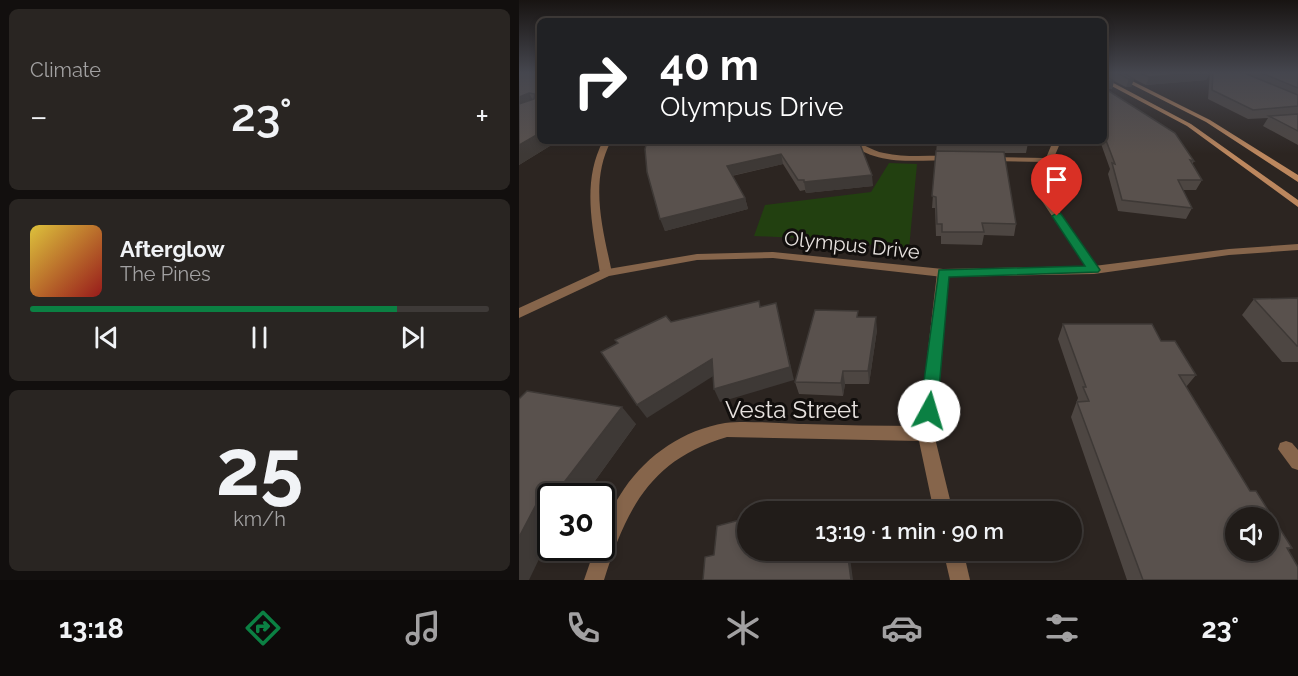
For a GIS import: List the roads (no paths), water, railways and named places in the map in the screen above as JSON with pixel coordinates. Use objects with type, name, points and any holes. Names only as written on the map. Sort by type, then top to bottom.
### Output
[{"type":"main road","points":[[1140,99],[1189,125],[1298,204]]},
{"type":"main road","points":[[1163,99],[1208,122],[1298,179]]},
{"type":"street","points":[[605,144],[598,153],[594,207],[606,273]]},
{"type":"street","points":[[856,144],[880,156],[959,158]]},
{"type":"street","points":[[1056,144],[1049,160],[1045,198],[1094,270]]},
{"type":"street","points":[[981,159],[1049,160]]},
{"type":"street","name":"Olympus Drive","points":[[519,313],[606,273],[697,257],[773,255],[943,273],[1094,270],[1229,252],[1298,247]]},
{"type":"street","points":[[941,501],[926,434],[943,273]]},
{"type":"street","name":"Vesta Street","points":[[594,580],[617,514],[647,471],[693,441],[711,433],[727,430],[926,434]]},
{"type":"street","points":[[956,561],[960,580]]}]
